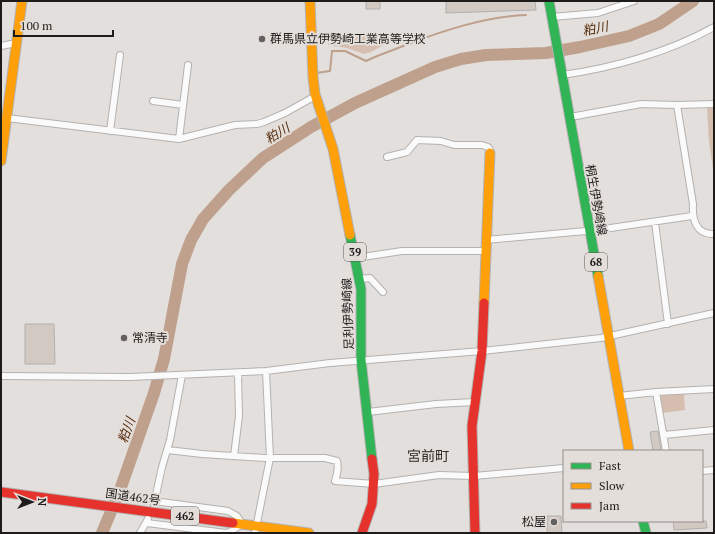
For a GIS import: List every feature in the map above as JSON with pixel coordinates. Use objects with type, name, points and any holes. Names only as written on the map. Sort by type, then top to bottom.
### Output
[{"type":"main road","points":[[1,161],[22,1]]},
{"type":"main road","name":"足利伊勢崎線","points":[[310,1],[313,77],[316,98],[332,146],[360,279],[362,308],[361,360],[374,463],[372,504],[362,533]]},
{"type":"main road","name":"桐生伊勢崎線","points":[[549,1],[629,450]]},
{"type":"main road","points":[[475,533],[472,426],[482,351],[490,153]]},
{"type":"main road","name":"国道462号","points":[[1,492],[242,524],[256,530],[309,533]]},
{"type":"main road","points":[[643,522],[646,533]]},
{"type":"street","points":[[552,18],[598,13],[634,1]]},
{"type":"street","points":[[562,74],[599,68],[647,55],[671,47],[714,27]]},
{"type":"street","points":[[1,46],[11,44],[17,45]]},
{"type":"street","points":[[110,131],[120,55]]},
{"type":"street","points":[[179,139],[188,65]]},
{"type":"street","points":[[7,118],[179,139],[235,125],[257,124],[264,122],[310,99],[316,98]]},
{"type":"street","points":[[153,101],[183,106]]},
{"type":"street","points":[[569,116],[641,104],[714,104]]},
{"type":"street","points":[[677,105],[693,204],[692,216],[694,222],[701,230],[707,234],[714,234]]},
{"type":"street","points":[[387,157],[407,152],[417,140],[441,141],[454,145],[482,145],[488,147],[490,153]]},
{"type":"street","points":[[486,240],[590,231],[692,216]]},
{"type":"street","points":[[655,222],[668,324]]},
{"type":"street","points":[[356,258],[402,251],[486,250]]},
{"type":"street","points":[[360,279],[370,278],[383,292]]},
{"type":"street","points":[[1,376],[130,377],[266,371],[361,360],[482,351],[609,337],[714,314]]},
{"type":"street","points":[[256,530],[270,458],[266,371]]},
{"type":"street","points":[[234,456],[239,416],[238,373]]},
{"type":"street","points":[[140,533],[147,521],[226,533],[242,524],[233,513],[154,502],[162,467],[168,450],[181,375]]},
{"type":"street","points":[[619,396],[656,392],[714,389]]},
{"type":"street","points":[[656,392],[666,450]]},
{"type":"street","points":[[368,412],[436,404],[475,402]]},
{"type":"street","points":[[664,435],[714,430]]},
{"type":"street","points":[[168,450],[234,456],[315,458],[334,460],[337,461],[338,464],[335,482],[374,484],[439,475],[474,476],[563,468]]},
{"type":"street","points":[[703,471],[714,470]]},
{"type":"shaded area","points":[[404,34],[371,52],[364,54],[347,48],[328,45],[328,39]]},
{"type":"shaded area","points":[[707,108],[714,108],[713,169],[709,142]]},
{"type":"shaded area","points":[[684,394],[685,410],[662,413],[660,397],[663,395]]},
{"type":"building","points":[[366,1],[380,1],[380,9],[366,9]]},
{"type":"building","points":[[446,1],[535,1],[536,10],[446,13]]},
{"type":"building","points":[[25,324],[54,324],[55,364],[25,364]]},
{"type":"building","points":[[658,431],[661,450],[653,450],[650,432]]},
{"type":"building","points":[[547,516],[561,516],[562,533],[547,533]]},
{"type":"building","points":[[706,521],[707,528],[674,530],[673,522]]},
{"type":"waterway","name":"粕川","points":[[102,533],[120,490],[154,393],[164,359],[182,264],[191,240],[203,219],[229,190],[263,158],[311,127],[355,103],[435,67],[461,59],[486,55],[546,53],[629,36],[659,24],[693,1]]},
{"type":"waterway","points":[[316,73],[330,71],[332,51],[345,51],[366,61],[418,40],[448,30],[478,22],[510,16],[526,15]]},
{"type":"traffic: fast","points":[[549,1],[598,276]]},
{"type":"traffic: fast","points":[[350,235],[361,289],[361,360],[372,459]]},
{"type":"traffic: fast","points":[[643,522],[646,533]]},
{"type":"traffic: slow","points":[[1,161],[22,1]]},
{"type":"traffic: slow","points":[[310,1],[315,94],[333,149],[350,235]]},
{"type":"traffic: slow","points":[[484,303],[490,153]]},
{"type":"traffic: slow","points":[[598,276],[629,450]]},
{"type":"traffic: slow","points":[[233,523],[309,533]]},
{"type":"traffic: jam","points":[[475,533],[472,426],[482,351],[484,303]]},
{"type":"traffic: jam","points":[[362,533],[372,504],[374,474],[372,459]]},
{"type":"traffic: jam","points":[[1,492],[233,523]]},
{"type":"place","name":"群馬県立伊勢崎工業高等学校","points":[[262,39]]},
{"type":"place","name":"常清寺","points":[[124,338]]},
{"type":"place","name":"松屋","points":[[554,522]]},
{"type":"district","name":"宮前町","points":[[428,456]]}]
